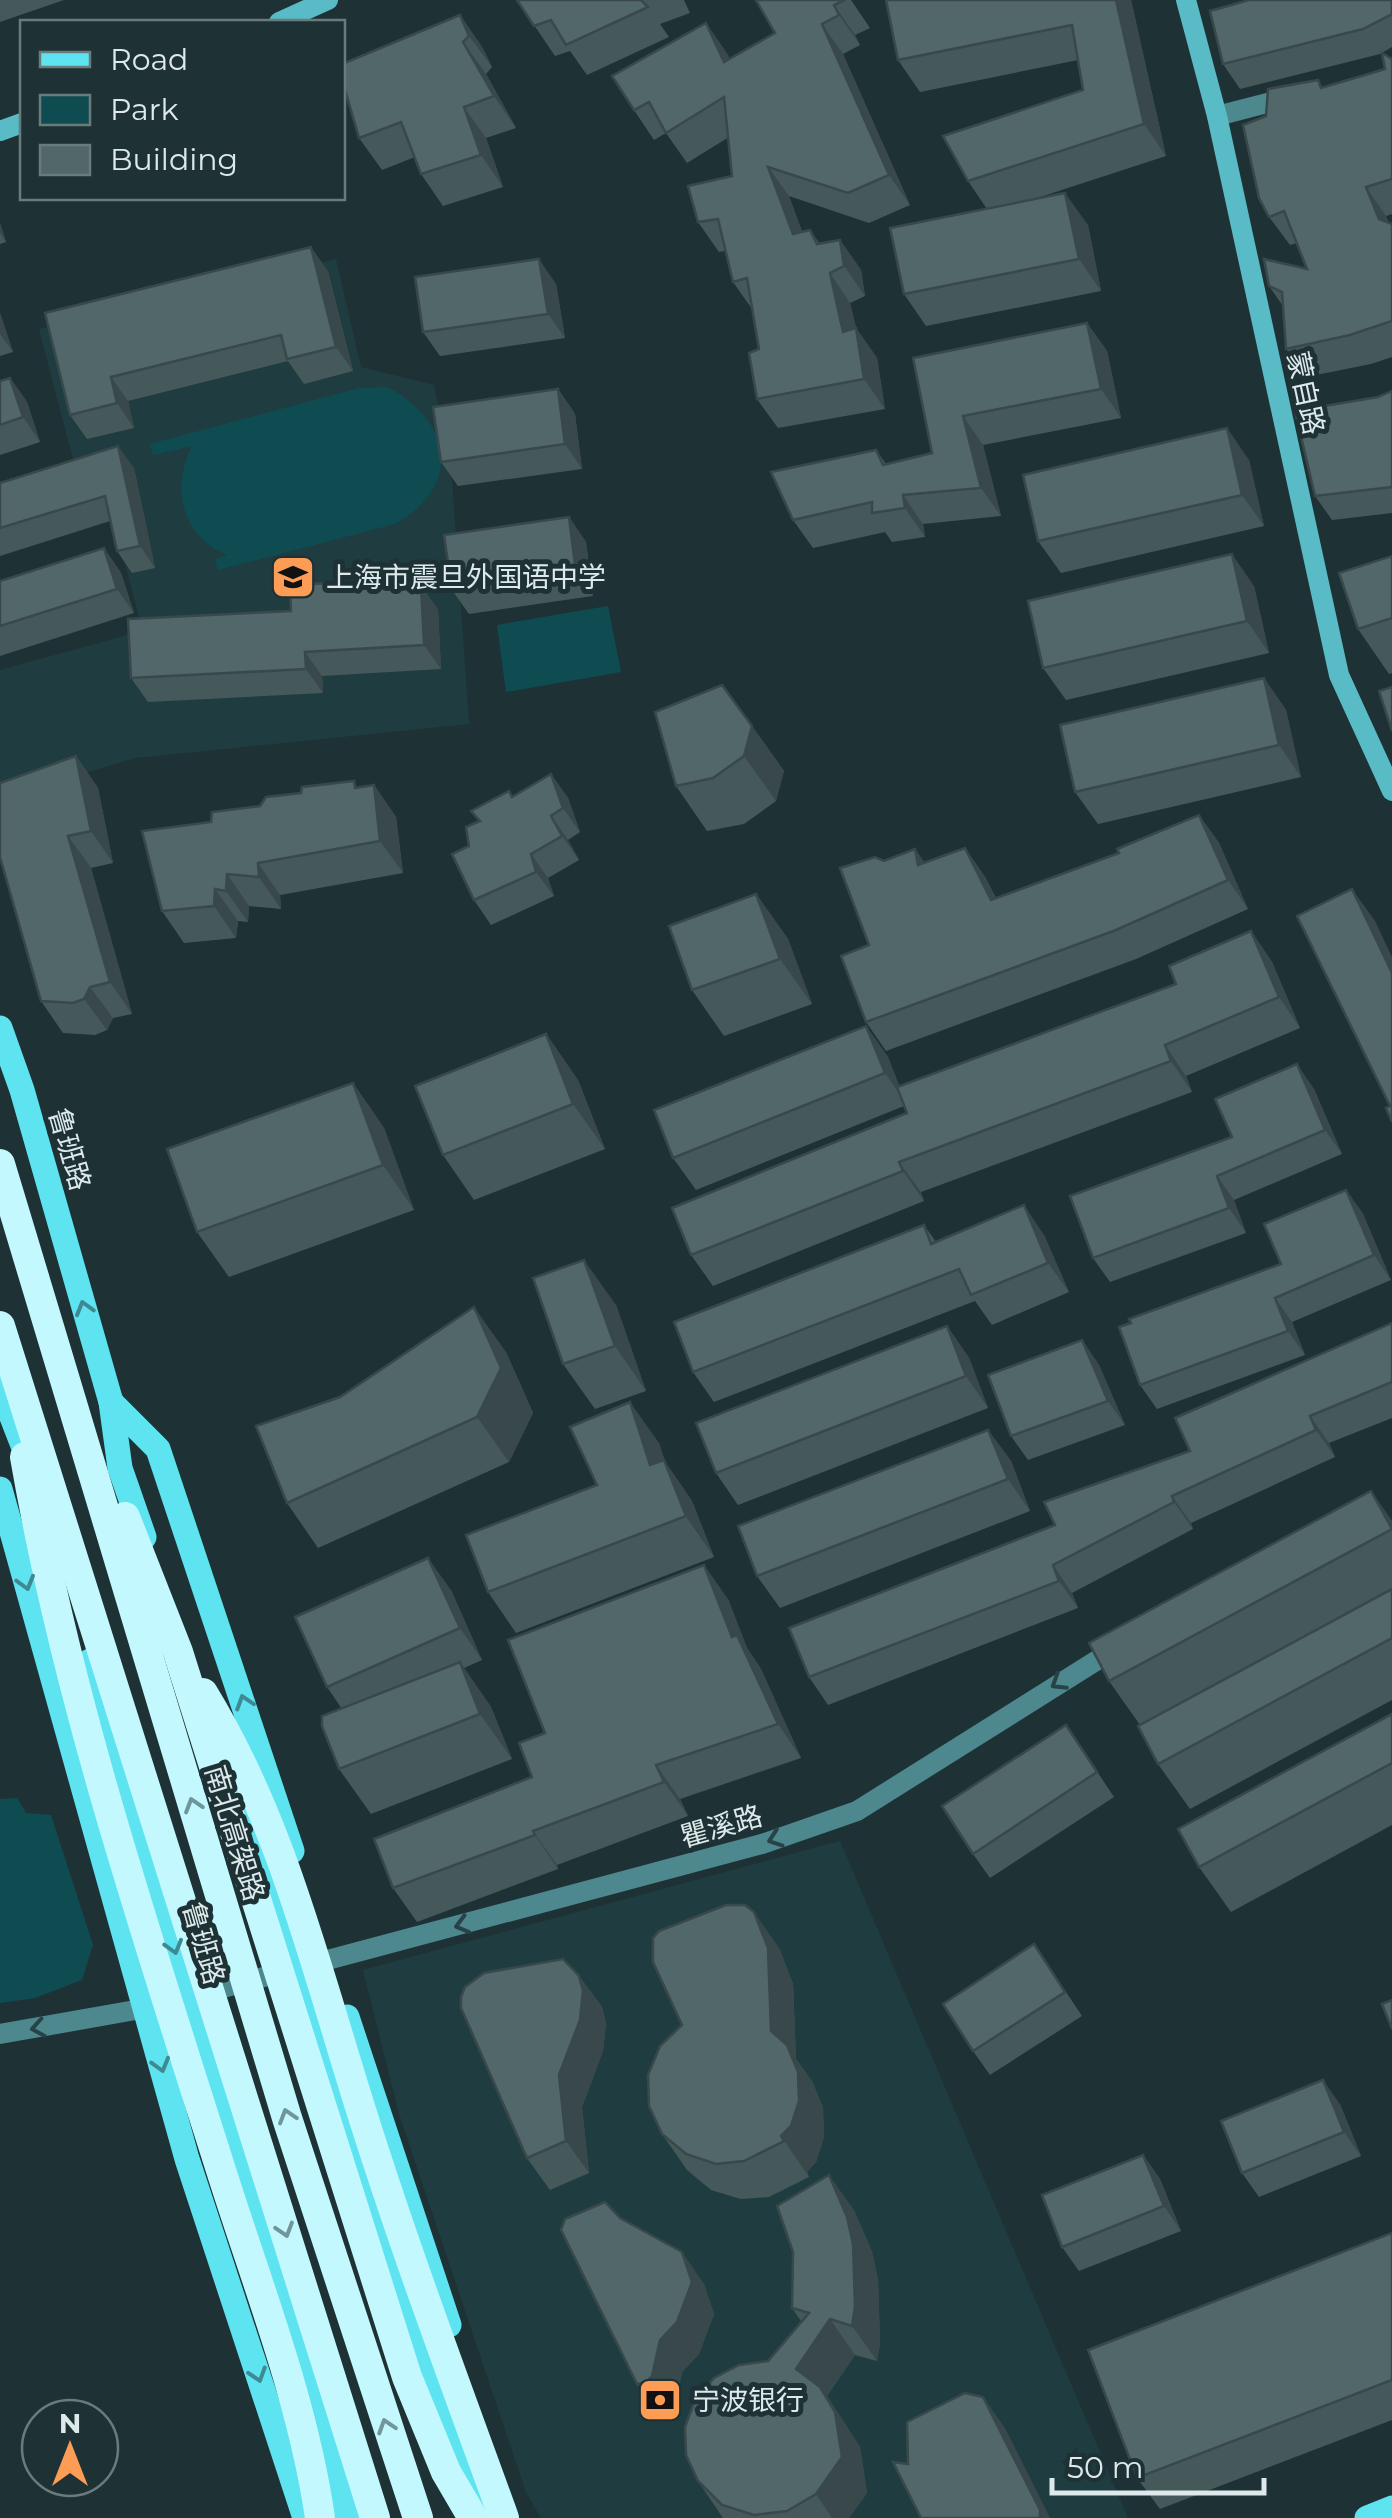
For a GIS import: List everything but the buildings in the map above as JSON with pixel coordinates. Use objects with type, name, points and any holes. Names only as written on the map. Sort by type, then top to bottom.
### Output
[{"type":"highway","name":"南北高架路","points":[[0,1164],[287,2118],[418,2518]]},
{"type":"highway","points":[[48,1322],[178,1652],[311,2084],[407,2377],[446,2472],[487,2515]]},
{"type":"highway","points":[[2,1331],[37,1525],[99,1778],[289,2386],[320,2518]]},
{"type":"highway","points":[[2,1331],[375,2518]]},
{"type":"highway","points":[[178,1652],[239,1752],[305,1926],[487,2515]]},
{"type":"main road","name":"鲁班路","points":[[0,1028],[22,1090],[111,1402],[120,1468],[298,1968],[375,2226],[487,2515]]},
{"type":"main road","name":"鲁班路","points":[[0,1386],[40,1490],[189,1998],[348,2518]]},
{"type":"main road","name":"鲁班路","points":[[111,1402],[158,1448],[482,2426],[487,2515]]},
{"type":"main road","points":[[0,1489],[187,2159],[305,2518]]},
{"type":"main road","points":[[1367,2518],[1392,2508]]},
{"type":"street","points":[[284,20],[328,0]]},
{"type":"street","name":"蒙自路","points":[[1186,0],[1217,116],[1339,674],[1392,791]]},
{"type":"street","points":[[1217,116],[1324,88]]},
{"type":"street","name":"瞿溪路","points":[[0,2034],[146,2009],[762,1844],[857,1810],[1134,1639]]},
{"type":"shaded area","name":"上海市震旦外国语中学","points":[[336,259],[361,367],[434,385],[451,466],[469,724],[135,758],[0,798],[0,670],[143,631],[98,464],[74,463],[39,329]]},
{"type":"shaded area","points":[[840,1841],[1128,2518],[541,2518],[526,2492],[399,2114],[363,1970]]},
{"type":"green space","points":[[387,387],[425,417],[441,454],[432,491],[417,509],[395,524],[218,570],[215,560],[227,555],[199,536],[184,509],[182,478],[192,446],[153,455],[150,444],[359,388]]},
{"type":"green space","points":[[608,606],[621,672],[506,692],[497,625]]},
{"type":"green space","points":[[17,1798],[26,1813],[51,1815],[93,1945],[82,1980],[35,1998],[0,2003],[0,1799]]},
{"type":"place","name":"上海市震旦外国语中学","points":[[293,577]]},
{"type":"place","name":"宁波银行","points":[[660,2400]]}]
